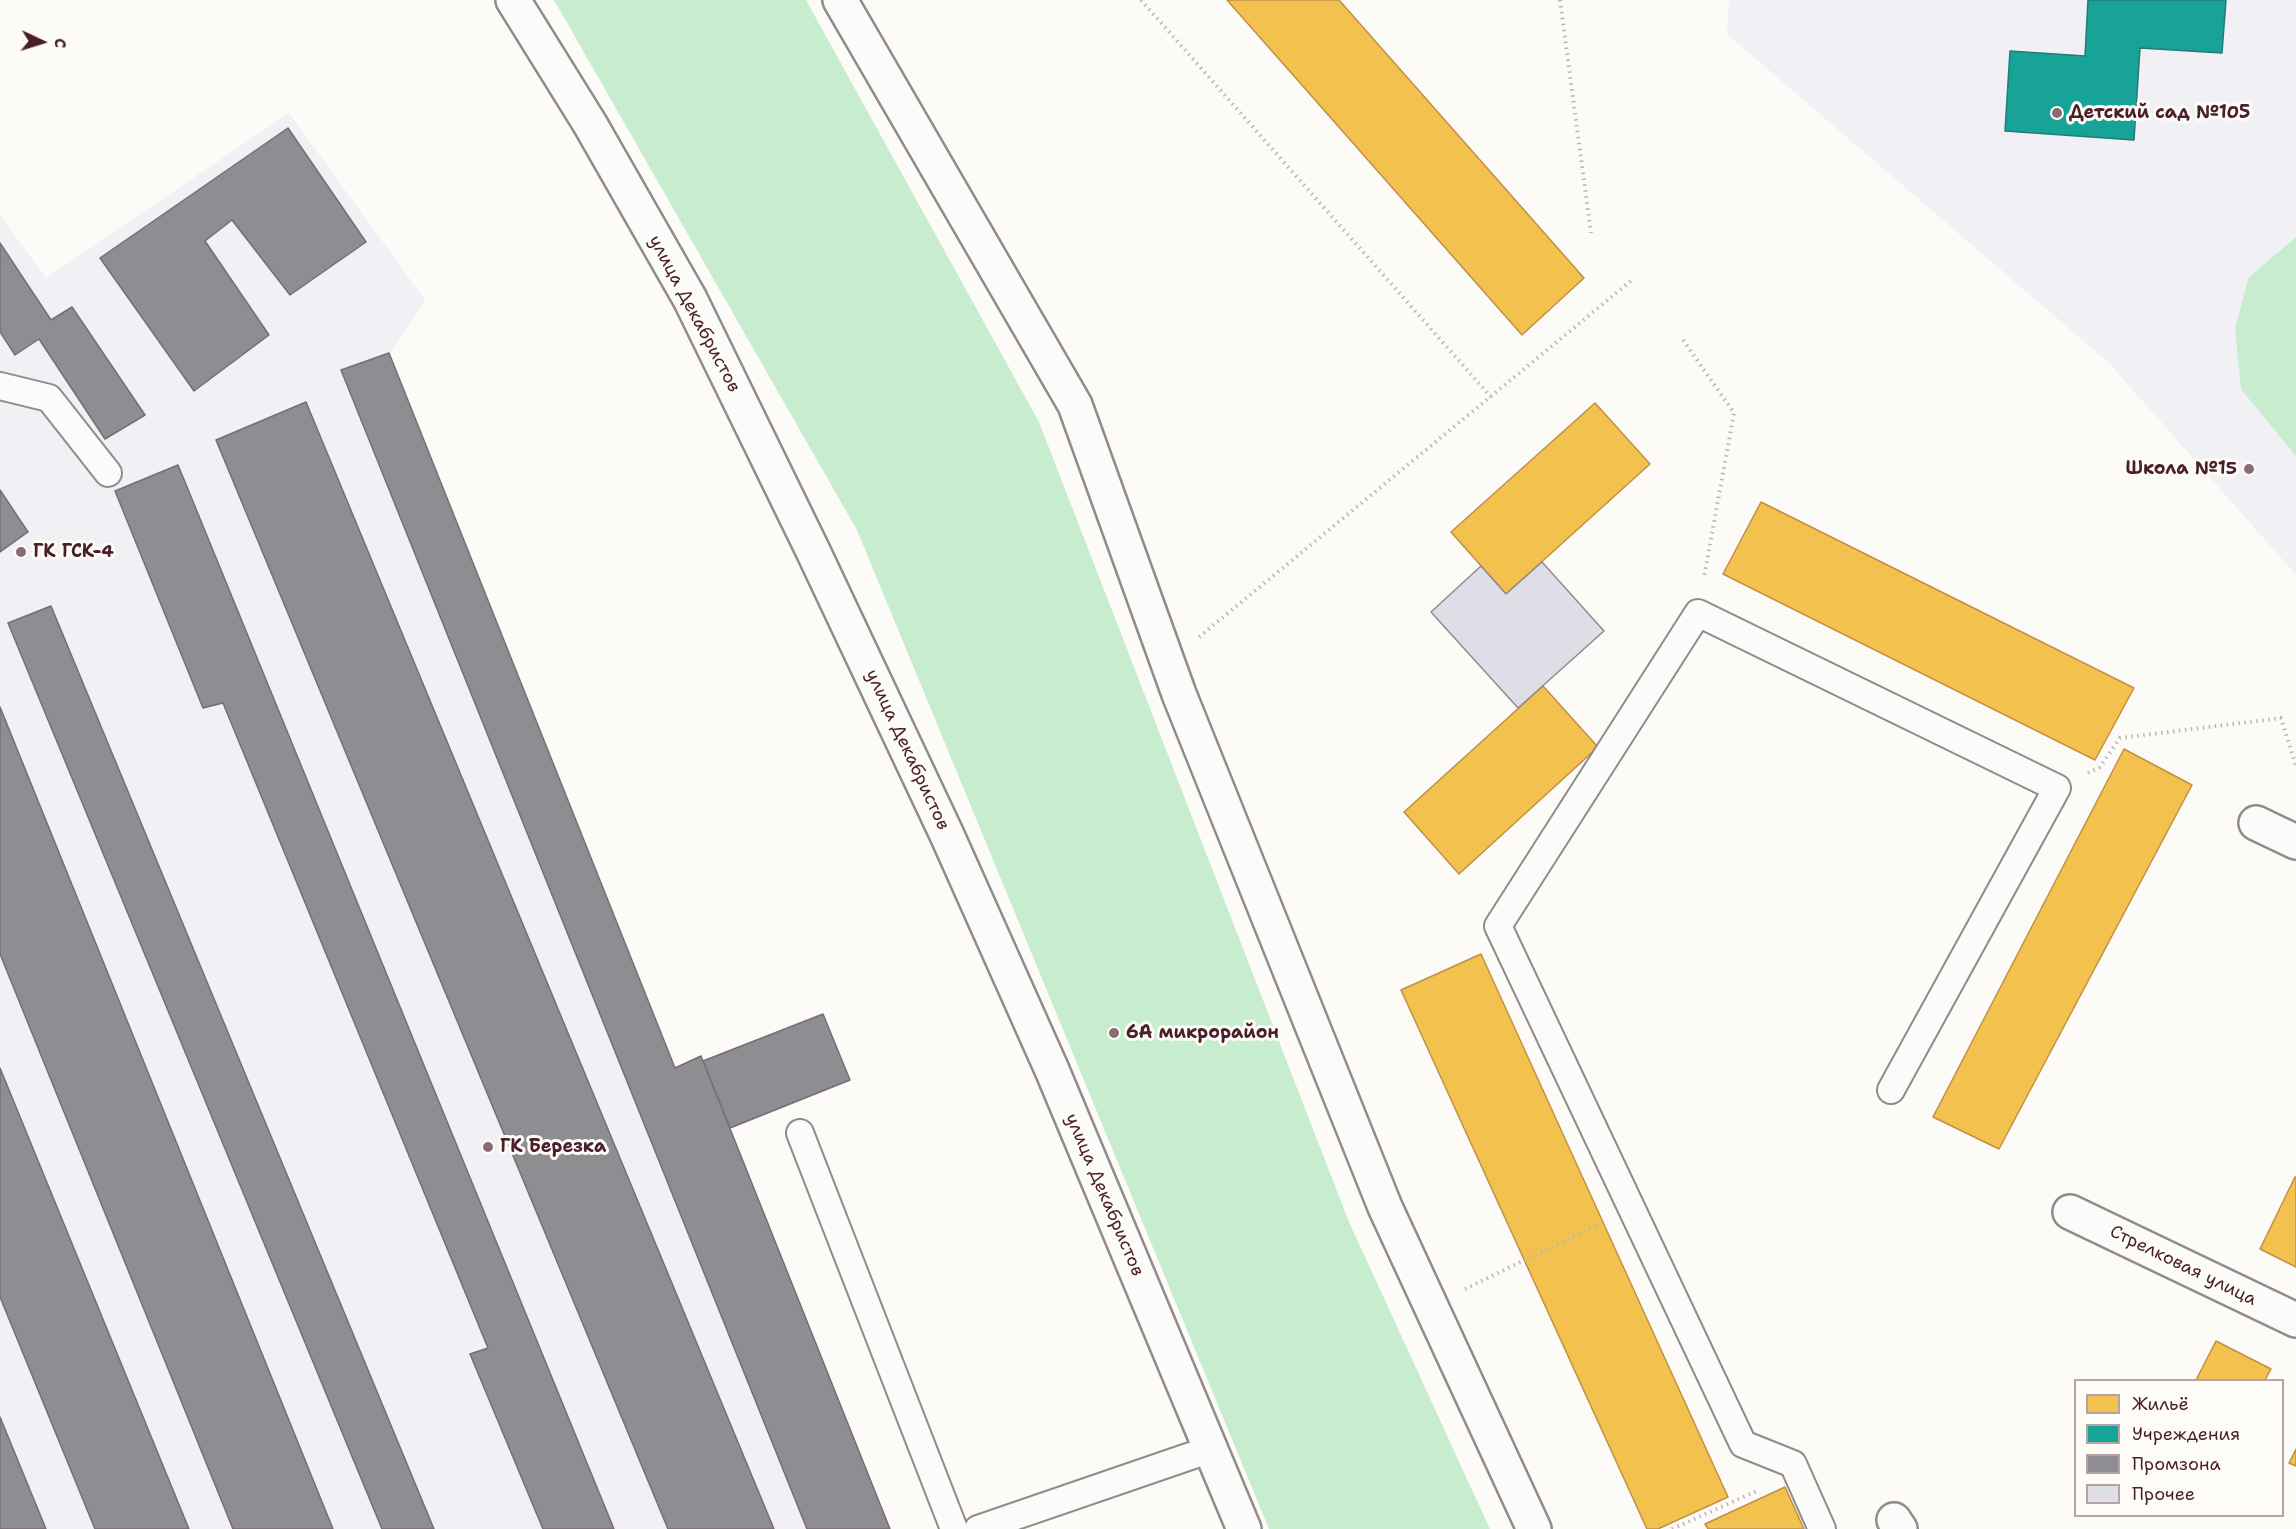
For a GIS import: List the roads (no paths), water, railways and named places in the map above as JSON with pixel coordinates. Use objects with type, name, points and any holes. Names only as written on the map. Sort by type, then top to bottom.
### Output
[{"type":"street","name":"улица Декабристов","points":[[513,0],[590,124],[690,299],[813,552],[947,835],[1052,1070],[1244,1529]]},
{"type":"street","points":[[840,0],[1076,405],[1179,694],[1385,1207],[1534,1529]]},
{"type":"street","points":[[2256,823],[2296,842]]},
{"type":"street","name":"Стрелковая улица","points":[[2070,1212],[2296,1320]]},
{"type":"lane","points":[[0,386],[49,398],[108,473]]},
{"type":"lane","points":[[1822,1529],[1793,1464],[1743,1444],[1498,926],[1698,613],[2057,789],[1891,1090]]},
{"type":"lane","points":[[800,1133],[954,1529]]},
{"type":"lane","points":[[978,1529],[1211,1449]]},
{"type":"place","name":"Детский сад №105","points":[[2057,113]]},
{"type":"place","name":"Школа №15","points":[[2249,469]]},
{"type":"place","name":"ГК ГСК-4","points":[[21,552]]},
{"type":"place","name":"6А микрорайон","points":[[1114,1033]]},
{"type":"place","name":"ГК Березка","points":[[488,1147]]}]
